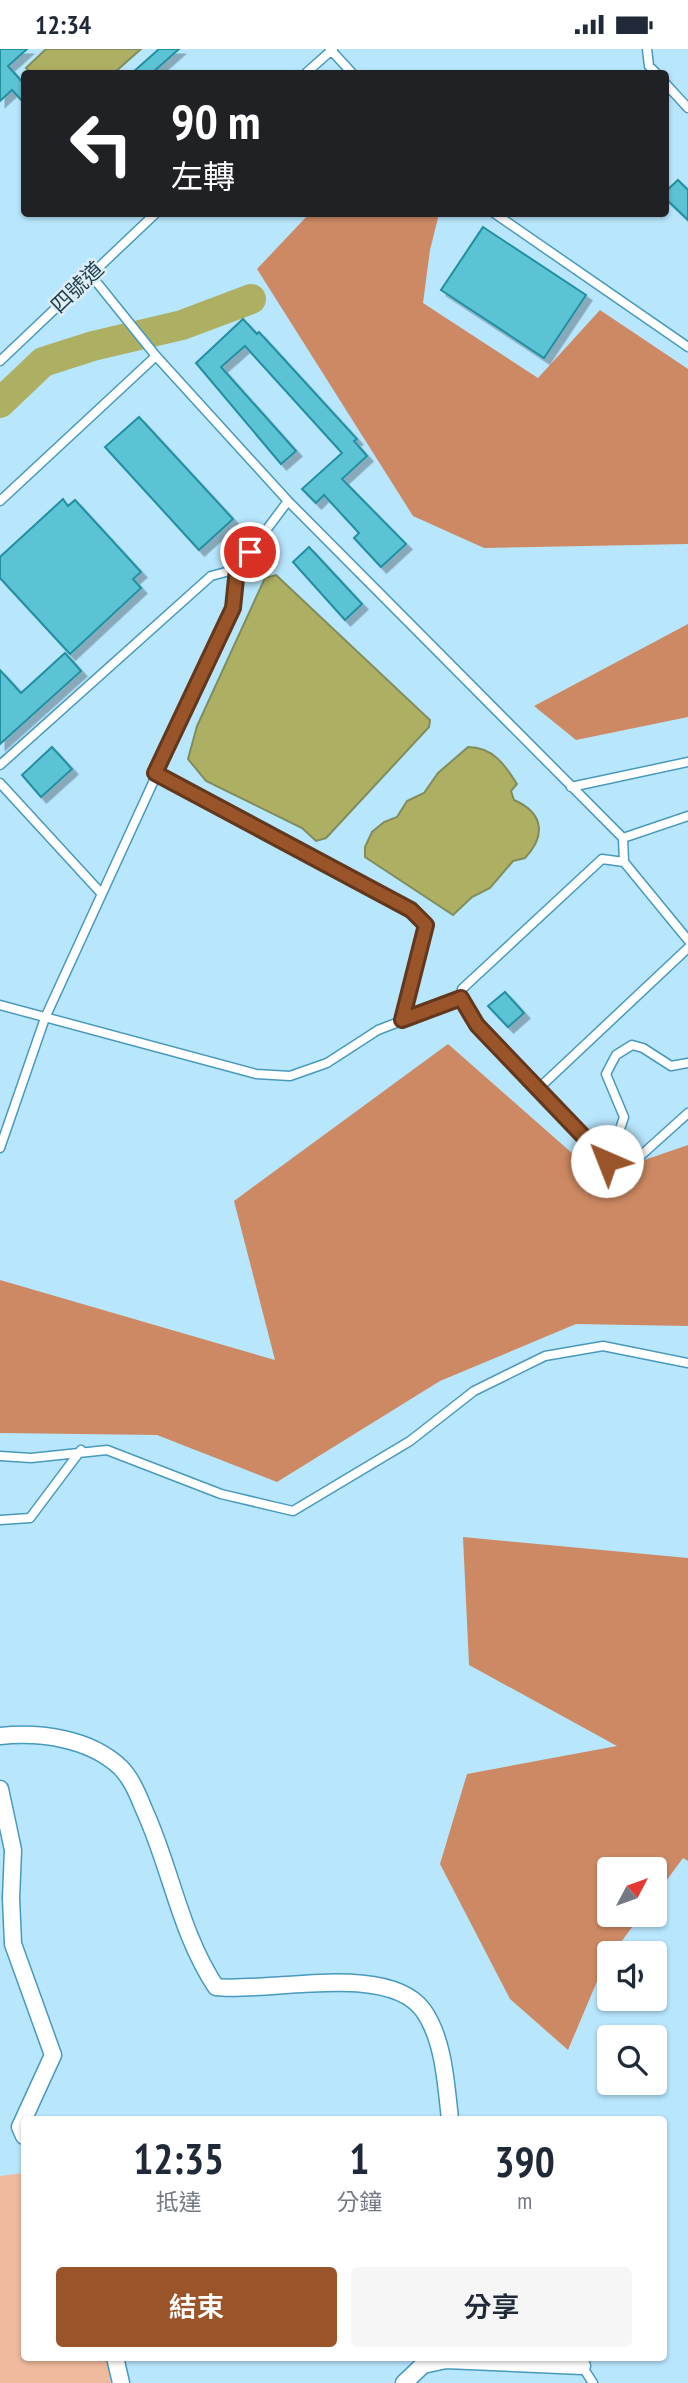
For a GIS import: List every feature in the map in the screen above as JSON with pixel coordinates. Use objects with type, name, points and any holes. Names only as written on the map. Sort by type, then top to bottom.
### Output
[{"type":"street","points":[[0,1736],[27,1733],[79,1742],[120,1767],[132,1782],[159,1845],[182,1915],[216,1987],[238,1989],[336,1982],[374,1985],[402,1995],[423,2009],[443,2069],[450,2116]]},
{"type":"street","points":[[0,1789],[13,1850],[13,1944],[53,2055],[25,2116]]},
{"type":"street","points":[[116,2361],[121,2383]]},
{"type":"street","points":[[404,2383],[423,2365],[441,2361]]},
{"type":"street","points":[[512,2361],[579,2362]]},
{"type":"lane","points":[[309,70],[331,49],[349,70]]},
{"type":"lane","points":[[648,49],[649,66],[653,70]]},
{"type":"lane","points":[[669,87],[688,108]]},
{"type":"lane","name":"四號道","points":[[0,361],[152,217]]},
{"type":"lane","points":[[500,217],[688,347]]},
{"type":"lane","points":[[90,274],[156,356],[288,501],[623,838],[624,862],[688,940]]},
{"type":"lane","points":[[0,501],[156,356]]},
{"type":"lane","points":[[0,1148],[45,1017],[233,608],[237,569],[288,501]]},
{"type":"lane","points":[[0,765],[211,576],[237,569]]},
{"type":"lane","points":[[571,787],[688,762]]},
{"type":"lane","points":[[155,773],[411,910],[426,925],[402,1020]]},
{"type":"lane","points":[[0,783],[101,893]]},
{"type":"lane","points":[[623,838],[688,816]]},
{"type":"lane","points":[[624,862],[602,859],[462,989],[461,998],[477,1025],[607,1161],[628,1167],[688,1113]]},
{"type":"lane","points":[[538,1089],[688,949]]},
{"type":"lane","points":[[0,1006],[256,1074],[290,1076],[327,1063],[378,1030],[461,998]]},
{"type":"lane","points":[[599,1154],[619,1132],[624,1117],[606,1074],[616,1055],[632,1045],[643,1048],[671,1066],[688,1062]]},
{"type":"lane","points":[[0,1457],[32,1458],[81,1450],[107,1450],[221,1493],[293,1511],[410,1441],[474,1391],[545,1356],[603,1346],[688,1363]]},
{"type":"lane","points":[[0,1520],[30,1518],[81,1450]]},
{"type":"lane","points":[[579,2362],[593,2383]]},
{"type":"shaded area","points":[[46,49],[141,49],[117,70],[26,68]]},
{"type":"shaded area","points":[[306,217],[438,217],[430,250],[423,303],[538,378],[600,310],[688,369],[688,544],[484,548],[413,516],[257,269]]},
{"type":"shaded area","points":[[276,575],[430,720],[429,727],[326,838],[316,841],[302,828],[206,781],[188,759],[197,726],[265,578]]},
{"type":"shaded area","points":[[688,624],[688,717],[576,740],[534,706]]},
{"type":"shaded area","points":[[468,747],[485,750],[503,764],[517,784],[511,791],[514,800],[531,811],[539,826],[539,833],[532,850],[525,858],[513,861],[490,888],[472,897],[453,915],[365,857],[365,847],[372,832],[384,822],[397,817],[407,801],[424,793],[438,773]]},
{"type":"shaded area","points":[[448,1044],[598,1176],[688,1145],[688,1326],[576,1324],[440,1381],[277,1482],[157,1435],[0,1433],[0,1280],[275,1360],[234,1201]]},
{"type":"shaded area","points":[[463,1537],[688,1558],[688,1861],[683,1858],[667,1880],[667,1857],[597,1857],[597,1927],[632,1927],[622,1941],[597,1941],[597,1981],[568,2050],[510,1999],[440,1864],[467,1774],[617,1746],[469,1665]]},
{"type":"shaded area","points":[[21,2173],[21,2361],[108,2361],[111,2383],[0,2383],[0,2176]]},
{"type":"building","points":[[0,49],[27,49],[8,66],[21,81],[21,100],[12,90],[0,101]]},
{"type":"building","points":[[159,49],[179,49],[155,70],[135,70]]},
{"type":"building","points":[[678,180],[688,190],[688,220],[669,202],[669,188]]},
{"type":"building","points":[[483,227],[586,295],[544,358],[441,290]]},
{"type":"building","points":[[243,319],[257,334],[259,332],[357,439],[354,441],[367,456],[342,479],[406,544],[381,567],[354,538],[359,533],[324,495],[316,503],[302,489],[342,453],[245,346],[221,367],[296,451],[281,464],[196,363]]},
{"type":"building","points":[[139,417],[233,519],[199,550],[105,447]]},
{"type":"building","points":[[63,499],[68,506],[75,500],[141,572],[133,579],[141,588],[70,654],[0,578],[0,557]]},
{"type":"building","points":[[309,547],[362,604],[345,620],[293,562]]},
{"type":"building","points":[[65,653],[81,671],[0,744],[0,670],[21,693]]},
{"type":"building","points":[[52,747],[72,769],[41,797],[22,775]]},
{"type":"building","points":[[505,992],[524,1013],[508,1027],[488,1006]]},
{"type":"waterway","points":[[0,403],[43,362],[93,346],[182,325],[251,299]]},
{"type":"route","points":[[250,552],[237,569],[233,608],[155,773],[411,910],[426,925],[402,1020],[461,998],[477,1025],[607,1161]]}]
